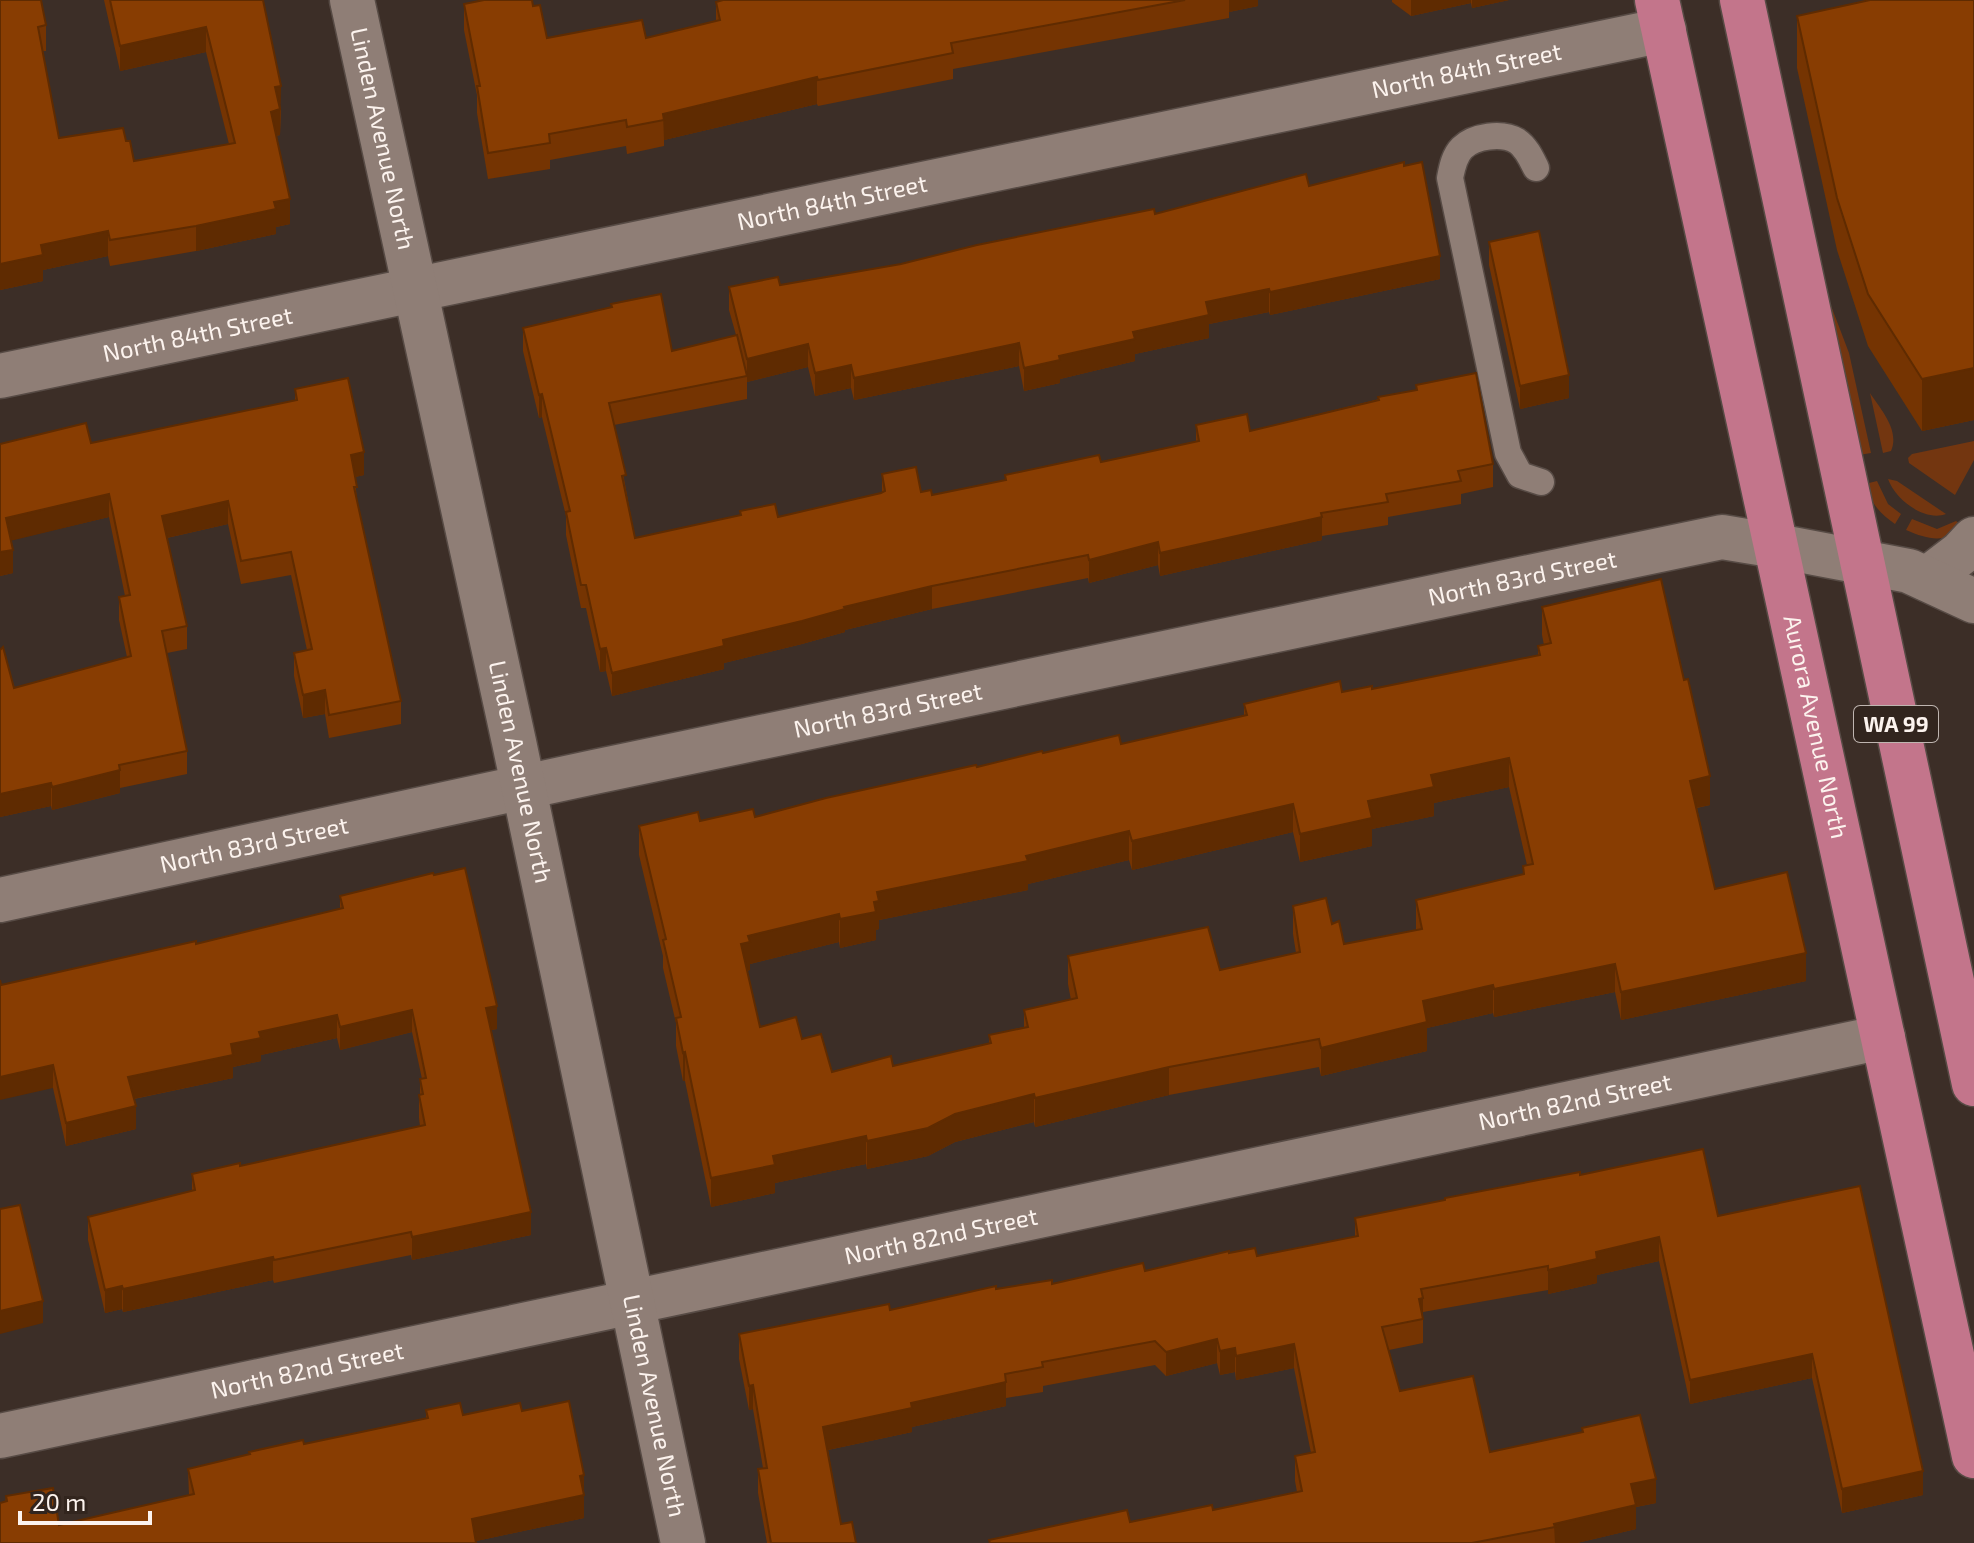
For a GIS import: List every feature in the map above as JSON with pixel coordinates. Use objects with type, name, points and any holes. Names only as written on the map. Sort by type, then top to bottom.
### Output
[{"type":"highway","name":"WA 99","points":[[1742,0],[1860,561],[1967,1016],[1974,1084]]},
{"type":"highway","name":"Aurora Avenue North","points":[[1660,15],[1974,1456]]},
{"type":"street","name":"Linden Avenue North","points":[[352,0],[683,1543]]},
{"type":"street","name":"North 84th Street","points":[[0,376],[1603,42],[1660,15]]},
{"type":"street","name":"North 83rd Street","points":[[0,900],[523,787],[1722,537],[1909,571],[1974,601]]},
{"type":"street","points":[[1927,579],[1974,539]]},
{"type":"street","name":"North 82nd Street","points":[[0,1436],[1883,1037]]},
{"type":"lane","points":[[1536,168],[1527,151],[1516,140],[1497,135],[1475,140],[1462,148],[1454,161],[1450,178],[1508,453],[1520,475],[1541,482]]},
{"type":"shaded area","points":[[1822,282],[1849,353],[1871,453],[1859,455]]},
{"type":"shaded area","points":[[1870,393],[1891,428],[1891,451],[1883,453]]},
{"type":"shaded area","points":[[1974,441],[1974,460],[1955,495],[1909,463],[1908,458],[1912,454]]},
{"type":"shaded area","points":[[1888,479],[1897,481],[1946,514],[1929,515],[1911,507],[1897,494]]},
{"type":"shaded area","points":[[1877,481],[1888,504],[1901,514],[1895,524],[1876,507],[1867,491],[1865,484]]},
{"type":"shaded area","points":[[1912,519],[1937,529],[1956,521],[1965,528],[1943,538],[1929,538],[1906,530]]},
{"type":"building","points":[[0,0],[41,0],[46,25],[38,27],[59,138],[123,128],[126,141],[130,141],[134,161],[235,143],[206,27],[120,46],[110,0],[263,0],[281,86],[275,87],[280,109],[271,112],[290,199],[274,202],[276,209],[196,226],[110,240],[108,231],[41,245],[43,255],[0,264]]},
{"type":"building","points":[[484,0],[532,0],[533,6],[540,5],[547,38],[642,20],[646,38],[720,20],[716,2],[723,0],[1185,0],[951,43],[953,53],[818,80],[817,77],[663,114],[664,120],[627,127],[626,120],[549,134],[550,143],[488,153],[477,86],[480,86],[464,4]]},
{"type":"building","points":[[1870,0],[1974,0],[1974,368],[1922,379],[1868,294],[1837,198],[1797,16]]},
{"type":"building","points":[[1404,162],[1404,166],[1422,162],[1440,256],[1270,292],[1269,289],[1206,302],[1209,315],[1133,332],[1135,339],[1059,356],[1060,360],[1024,368],[1019,343],[854,378],[851,365],[815,373],[808,344],[747,359],[729,287],[778,277],[780,285],[901,264],[977,245],[1154,209],[1155,214],[1306,174],[1309,186]]},
{"type":"building","points":[[1539,231],[1569,375],[1520,386],[1489,242]]},
{"type":"building","points":[[661,294],[672,351],[737,335],[747,376],[609,403],[626,475],[622,476],[635,538],[741,515],[740,511],[775,504],[778,517],[881,493],[885,491],[882,474],[916,467],[921,492],[931,490],[932,495],[1006,480],[1005,475],[1099,455],[1101,462],[1199,441],[1196,425],[1247,414],[1250,431],[1379,400],[1378,397],[1417,390],[1416,385],[1476,373],[1493,464],[1458,471],[1461,481],[1386,494],[1388,502],[1321,513],[1322,517],[1160,553],[1158,542],[1089,560],[1088,555],[932,586],[723,640],[724,646],[612,673],[606,648],[600,649],[586,585],[581,585],[566,512],[570,511],[523,328]]},
{"type":"building","points":[[348,378],[364,452],[351,455],[357,487],[354,487],[401,701],[329,715],[325,690],[303,695],[294,653],[312,649],[291,552],[241,561],[228,501],[162,516],[187,626],[162,631],[187,751],[119,765],[120,770],[52,787],[51,783],[0,794],[0,650],[3,647],[14,688],[131,656],[119,597],[130,595],[109,494],[6,518],[13,550],[0,552],[0,444],[86,423],[91,443],[297,400],[295,389]]},
{"type":"building","points":[[1661,579],[1710,776],[1690,781],[1715,889],[1787,872],[1806,953],[1621,992],[1615,964],[1494,989],[1493,985],[1423,1001],[1427,1022],[1321,1048],[1319,1039],[1169,1067],[1035,1098],[1034,1094],[955,1114],[928,1128],[867,1141],[866,1136],[773,1156],[775,1165],[711,1178],[676,1018],[681,1017],[663,940],[666,939],[639,826],[698,812],[700,821],[753,809],[755,817],[826,798],[1119,735],[1121,744],[1247,715],[1244,704],[1340,681],[1342,692],[1372,686],[1372,689],[1540,655],[1538,646],[1551,643],[1542,607]],"holes":[[[1509,758],[1533,864],[1523,866],[1524,874],[1416,900],[1422,929],[1344,944],[1339,921],[1332,924],[1326,898],[1293,906],[1300,952],[1220,970],[1208,927],[1068,956],[1077,998],[1024,1010],[1028,1027],[989,1035],[991,1043],[893,1066],[891,1056],[832,1072],[821,1034],[802,1039],[796,1017],[760,1027],[741,944],[750,942],[748,936],[839,914],[840,919],[876,912],[874,902],[879,901],[877,892],[1028,861],[1026,856],[1129,831],[1132,841],[1293,804],[1300,834],[1372,818],[1368,801],[1434,787],[1431,775]]]},
{"type":"building","points":[[465,868],[497,1006],[486,1008],[531,1212],[412,1237],[411,1232],[105,1290],[88,1217],[195,1190],[192,1174],[425,1125],[419,1095],[423,1094],[420,1079],[426,1078],[412,1010],[340,1027],[337,1015],[259,1032],[261,1038],[231,1044],[233,1055],[128,1077],[136,1106],[66,1123],[53,1065],[0,1077],[0,980],[1,985],[196,941],[196,944],[343,908],[340,896]]},
{"type":"building","points":[[1703,1149],[1718,1216],[1860,1186],[1923,1471],[1842,1489],[1812,1354],[1690,1380],[1659,1237],[1596,1252],[1597,1259],[1548,1270],[1548,1266],[1421,1289],[1423,1298],[1419,1299],[1423,1319],[1382,1327],[1400,1391],[1473,1376],[1490,1452],[1583,1432],[1582,1428],[1640,1415],[1656,1479],[1631,1484],[1636,1505],[1554,1524],[1555,1527],[1472,1543],[990,1543],[989,1540],[1127,1510],[1130,1522],[1212,1505],[1213,1510],[1302,1491],[1295,1456],[1315,1452],[1294,1344],[1236,1356],[1235,1348],[1220,1351],[1217,1339],[1166,1352],[1155,1341],[1042,1362],[1043,1367],[1005,1374],[1006,1382],[911,1403],[912,1408],[823,1427],[841,1524],[852,1522],[856,1543],[771,1543],[758,1469],[767,1468],[753,1385],[749,1386],[739,1334],[889,1304],[890,1310],[996,1286],[996,1289],[1052,1280],[1052,1284],[1143,1263],[1145,1271],[1255,1248],[1257,1256],[1358,1236],[1355,1218]]},
{"type":"building","points":[[20,1205],[43,1301],[0,1311],[0,1209]]},
{"type":"building","points":[[569,1401],[584,1475],[580,1476],[584,1495],[472,1519],[476,1543],[0,1543],[0,1503],[7,1501],[6,1496],[53,1488],[59,1525],[194,1494],[188,1469],[249,1452],[303,1440],[304,1444],[428,1418],[426,1410],[460,1403],[463,1415],[520,1403],[522,1411]]}]
